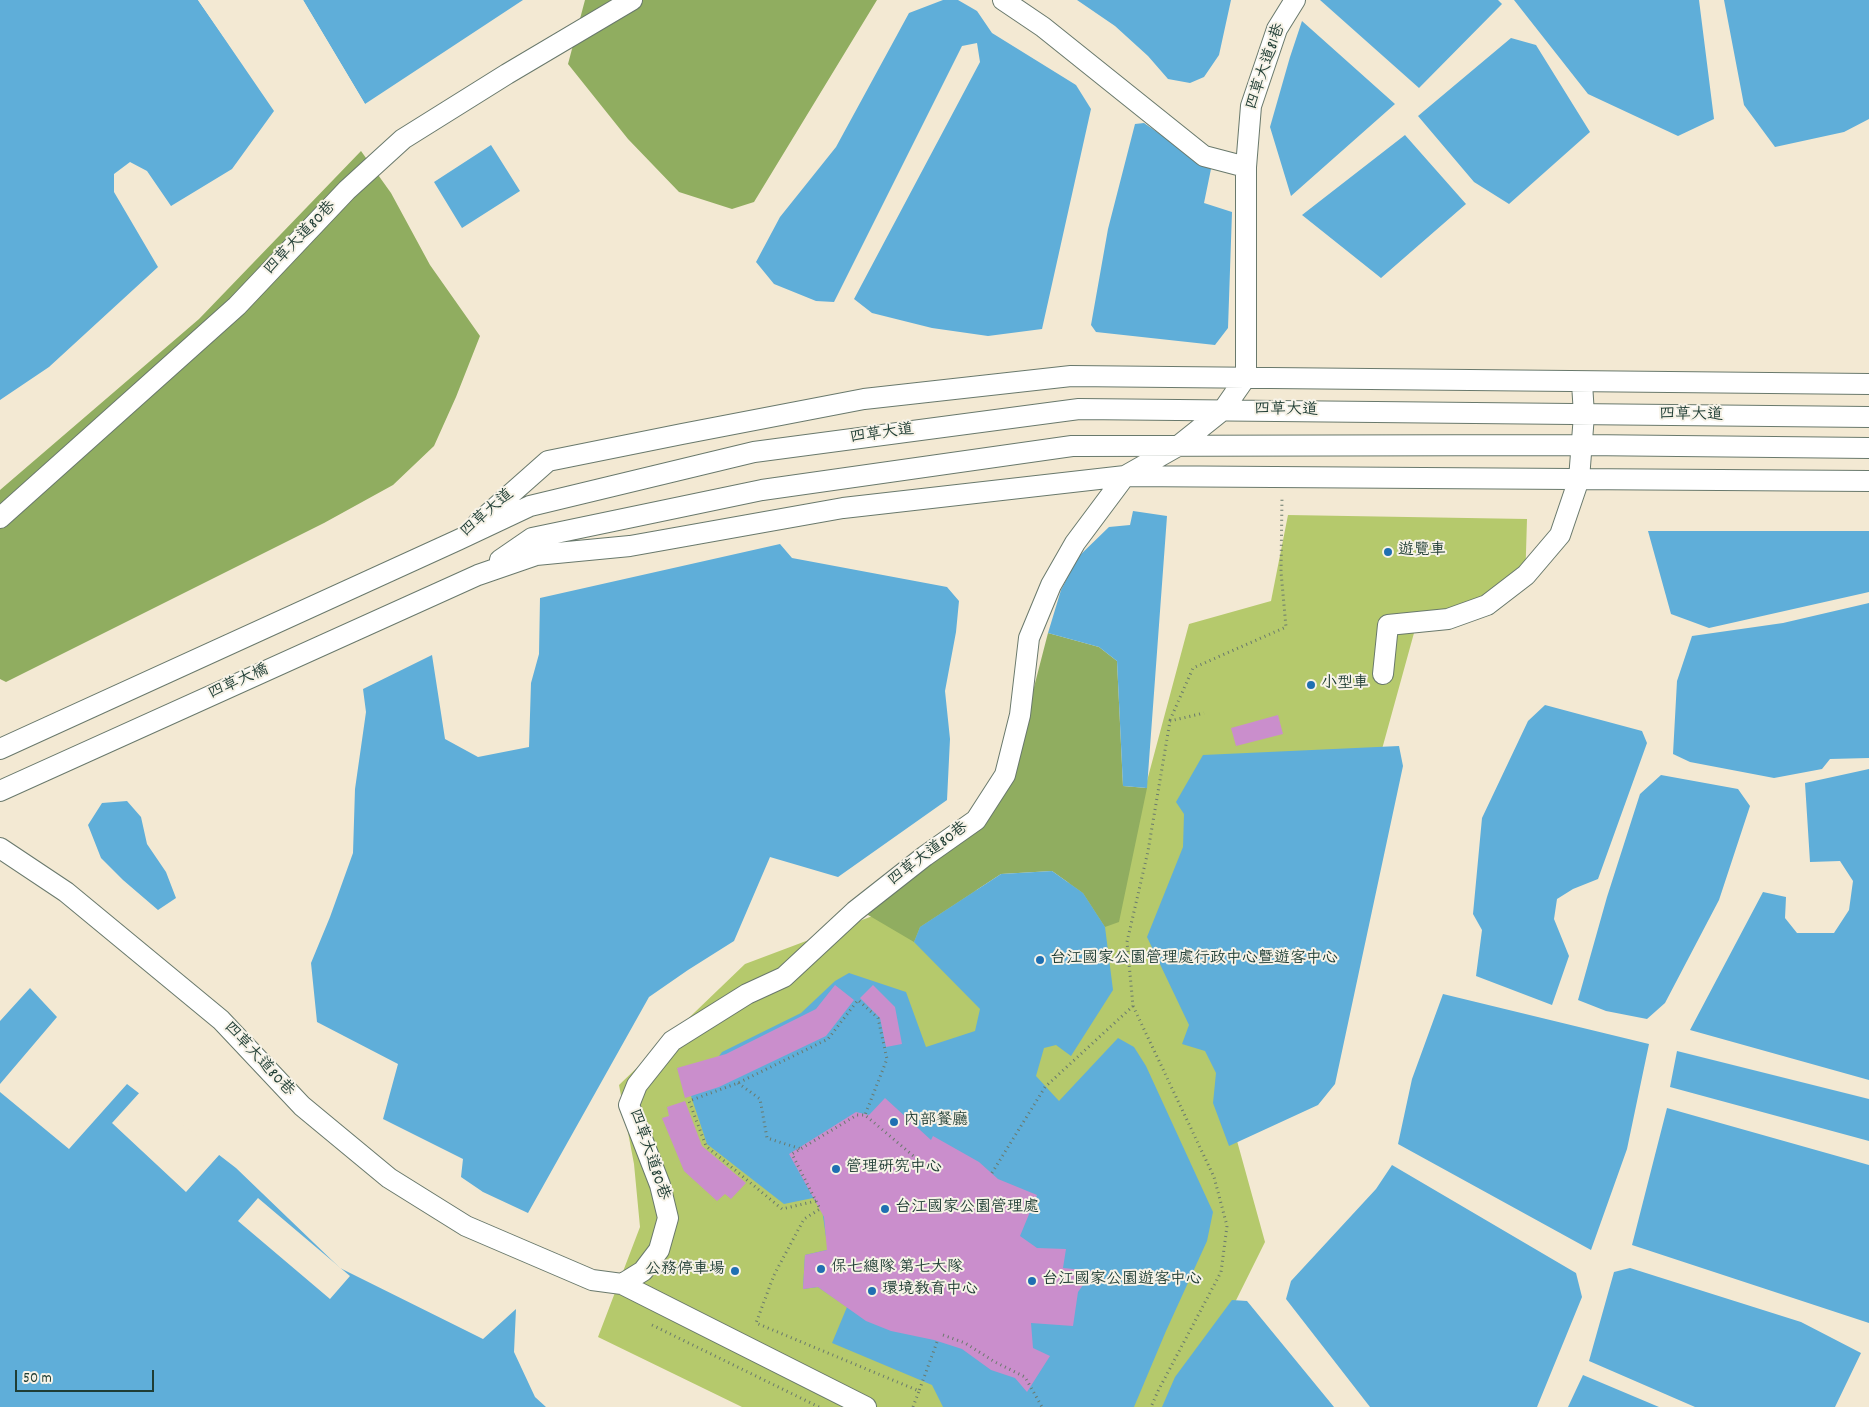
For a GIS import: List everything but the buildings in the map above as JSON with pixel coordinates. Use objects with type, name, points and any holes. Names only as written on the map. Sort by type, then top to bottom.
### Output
[{"type":"street","name":"四草大道80巷","points":[[0,518],[237,306],[347,190],[403,139],[507,74],[632,0]]},
{"type":"street","points":[[1003,0],[1043,27],[1204,156],[1246,167]]},
{"type":"street","name":"四草大道81巷","points":[[1246,377],[1246,167],[1251,106],[1276,30],[1295,0]]},
{"type":"street","name":"四草大道","points":[[458,540],[548,462],[864,399],[1071,376],[1582,383],[1869,384]]},
{"type":"street","name":"四草大道80巷","points":[[0,848],[66,892],[221,1020],[302,1106],[389,1178],[466,1226],[592,1280],[622,1284],[643,1270],[659,1250],[668,1218],[660,1185],[629,1105],[637,1085],[672,1041],[747,994],[784,977],[855,912],[925,856],[976,820],[1005,775],[1020,715],[1029,638],[1051,585],[1075,544],[1124,476],[1178,446],[1223,410],[1246,377]]},
{"type":"street","points":[[1383,674],[1388,625],[1448,619],[1487,605],[1526,575],[1560,535],[1579,480],[1584,415],[1582,383]]},
{"type":"street","name":"四草大道","points":[[458,540],[530,506],[754,452],[1079,409],[1869,417]]},
{"type":"street","name":"四草大道","points":[[478,575],[532,538],[762,490],[1072,446],[1582,445],[1869,448]]},
{"type":"street","points":[[478,575],[536,555],[630,546],[844,508],[1124,476],[1869,481]]},
{"type":"street","points":[[0,749],[458,540]]},
{"type":"street","name":"四草大橋","points":[[0,791],[478,575]]},
{"type":"street","points":[[622,1284],[866,1407]]},
{"type":"path","points":[[1152,1407],[1158,1391],[1221,1272],[1227,1226],[1214,1177],[1133,1006],[1127,942],[1148,851],[1170,721],[1193,668],[1286,627],[1281,572],[1282,497]]},
{"type":"path","points":[[1170,721],[1204,713]]},
{"type":"path","points":[[816,1201],[782,1209],[706,1146],[689,1101],[738,1083],[828,1039],[858,1000],[878,1018],[887,1059],[865,1115]]},
{"type":"path","points":[[992,1173],[1046,1087],[1133,1006]]},
{"type":"path","points":[[738,1083],[760,1099],[767,1138],[801,1149]]},
{"type":"path","points":[[917,1160],[865,1115],[857,1115],[792,1154],[820,1209],[804,1219],[774,1275],[756,1323],[919,1391]]},
{"type":"path","points":[[652,1325],[819,1407]]},
{"type":"path","points":[[943,1335],[965,1343],[995,1362],[1025,1377],[1042,1407]]},
{"type":"path","points":[[913,1407],[937,1342]]},
{"type":"green space","points":[[585,0],[877,0],[754,202],[732,209],[679,192],[628,139],[568,64]]},
{"type":"green space","points":[[361,151],[391,193],[430,265],[480,336],[434,446],[393,485],[324,523],[6,682],[0,679],[0,490],[199,319]]},
{"type":"green space","name":"台江國家公園管理處行政中心暨遊客中心","points":[[1288,515],[1527,519],[1525,586],[1496,605],[1414,633],[1325,956],[1234,1130],[1265,1242],[1183,1407],[742,1407],[598,1337],[640,1227],[634,1164],[619,1085],[745,964],[931,894],[1121,878],[1189,624],[1271,601]]},
{"type":"green space","points":[[1048,633],[1099,647],[1117,661],[1123,786],[1147,788],[1119,922],[1105,927],[1083,893],[1052,871],[1001,874],[920,927],[914,942],[863,912],[1011,776]]},
{"type":"water","points":[[0,0],[198,0],[274,111],[232,169],[171,206],[147,171],[130,162],[114,174],[114,192],[158,267],[49,367],[0,400]]},
{"type":"water","points":[[303,0],[523,0],[365,104]]},
{"type":"water","points":[[943,0],[958,0],[977,11],[992,33],[1076,85],[1091,109],[1042,329],[988,336],[932,328],[872,313],[854,299],[980,62],[977,43],[962,46],[834,302],[816,301],[774,284],[756,262],[780,217],[836,147],[909,13]]},
{"type":"water","points":[[1077,0],[1231,0],[1219,55],[1204,77],[1190,83],[1168,79],[1148,56],[1115,26]]},
{"type":"water","points":[[1320,0],[1498,0],[1502,4],[1419,88]]},
{"type":"water","points":[[1514,0],[1699,0],[1714,119],[1678,136],[1588,94]]},
{"type":"water","points":[[1724,0],[1869,0],[1869,119],[1844,132],[1775,147],[1744,105]]},
{"type":"water","points":[[1302,21],[1395,104],[1291,196],[1270,127]]},
{"type":"water","points":[[1511,38],[1536,45],[1590,132],[1509,204],[1474,182],[1418,116]]},
{"type":"water","points":[[1144,123],[1211,169],[1204,203],[1232,212],[1228,328],[1215,345],[1096,332],[1091,325],[1108,229],[1135,124]]},
{"type":"water","points":[[1405,135],[1466,204],[1381,278],[1302,215]]},
{"type":"water","points":[[491,145],[520,191],[462,228],[434,182]]},
{"type":"water","points":[[1133,511],[1167,516],[1147,788],[1123,786],[1117,661],[1099,647],[1048,633],[1061,590],[1078,557],[1109,527],[1130,525]]},
{"type":"water","points":[[1648,531],[1869,531],[1869,592],[1709,628],[1671,614]]},
{"type":"water","points":[[780,544],[792,558],[947,587],[959,601],[956,632],[945,691],[950,739],[947,800],[838,877],[770,857],[734,941],[649,997],[528,1213],[483,1192],[461,1177],[463,1159],[383,1119],[398,1064],[317,1022],[311,963],[353,853],[355,789],[366,712],[363,689],[432,655],[445,739],[478,757],[529,747],[531,683],[539,654],[540,598]]},
{"type":"water","points":[[1869,603],[1869,758],[1830,759],[1822,769],[1774,778],[1690,762],[1673,754],[1677,681],[1692,636],[1783,623]]},
{"type":"water","points":[[1545,705],[1642,731],[1647,743],[1598,879],[1573,889],[1557,899],[1554,919],[1569,956],[1552,1005],[1476,976],[1482,930],[1473,914],[1482,818],[1528,721]]},
{"type":"water","points":[[1399,746],[1403,766],[1335,1084],[1318,1105],[1229,1146],[1213,1103],[1216,1073],[1205,1051],[1182,1044],[1189,1025],[1147,937],[1183,847],[1184,814],[1176,802],[1203,755]]},
{"type":"water","points":[[1869,769],[1869,1080],[1690,1030],[1763,892],[1786,897],[1785,918],[1797,933],[1834,933],[1849,910],[1853,881],[1840,861],[1810,862],[1805,783]]},
{"type":"water","points":[[1661,775],[1738,789],[1750,806],[1719,900],[1665,1003],[1647,1019],[1606,1011],[1578,1000],[1607,897],[1640,794]]},
{"type":"water","points":[[127,801],[141,817],[147,844],[166,872],[176,898],[158,910],[101,858],[88,825],[102,803]]},
{"type":"water","points":[[1052,871],[1083,893],[1105,927],[1113,990],[1071,1056],[1056,1045],[1044,1048],[1036,1076],[1059,1101],[1118,1038],[1134,1047],[1146,1066],[1213,1212],[1207,1241],[1134,1407],[943,1407],[932,1385],[832,1343],[847,1307],[818,1287],[803,1289],[805,1255],[844,1246],[847,1239],[826,1237],[821,1202],[817,1204],[813,1198],[784,1204],[707,1144],[691,1096],[722,1052],[801,1013],[835,981],[849,973],[906,992],[926,1047],[975,1031],[980,1009],[914,942],[920,927],[1001,874]]},
{"type":"water","points":[[30,988],[57,1017],[0,1084],[0,1021]]},
{"type":"water","points":[[1443,994],[1649,1044],[1627,1149],[1591,1250],[1398,1144],[1412,1079]]},
{"type":"water","points":[[1677,1051],[1869,1099],[1869,1141],[1670,1087]]},
{"type":"water","points":[[127,1084],[236,1168],[340,1268],[483,1339],[516,1309],[514,1352],[535,1397],[546,1407],[0,1407],[0,1092],[69,1149]]},
{"type":"water","points":[[1667,1108],[1869,1165],[1869,1323],[1632,1245]]},
{"type":"water","points":[[1392,1165],[1576,1273],[1582,1297],[1537,1407],[1370,1407],[1286,1299],[1291,1281],[1376,1189]]},
{"type":"water","points":[[1630,1268],[1801,1322],[1861,1353],[1835,1407],[1695,1407],[1589,1361],[1614,1272]]},
{"type":"water","points":[[1232,1300],[1247,1301],[1334,1407],[1162,1407],[1175,1377]]},
{"type":"water","points":[[1583,1375],[1659,1407],[1568,1407]]},
{"type":"pier","points":[[198,0],[201,0],[277,113]]},
{"type":"pier","points":[[300,0],[303,0],[365,104],[363,105]]},
{"type":"pier","points":[[141,1091],[220,1154],[186,1192],[112,1123]]},
{"type":"pier","points":[[258,1198],[350,1276],[330,1299],[238,1221]]},
{"type":"place","name":"遊覽車","points":[[1388,552]]},
{"type":"place","name":"小型車","points":[[1311,685]]},
{"type":"place","name":"台江國家公園管理處行政中心暨遊客中心","points":[[1040,960]]},
{"type":"place","name":"內部餐廳","points":[[894,1122]]},
{"type":"place","name":"管理研究中心","points":[[836,1169]]},
{"type":"place","name":"台江國家公園管理處","points":[[885,1209]]},
{"type":"place","name":"保七總隊 第七大隊","points":[[821,1269]]},
{"type":"place","name":"公務停車場","points":[[735,1271]]},
{"type":"place","name":"台江國家公園遊客中心","points":[[1032,1281]]},
{"type":"place","name":"環境教育中心","points":[[872,1291]]}]
